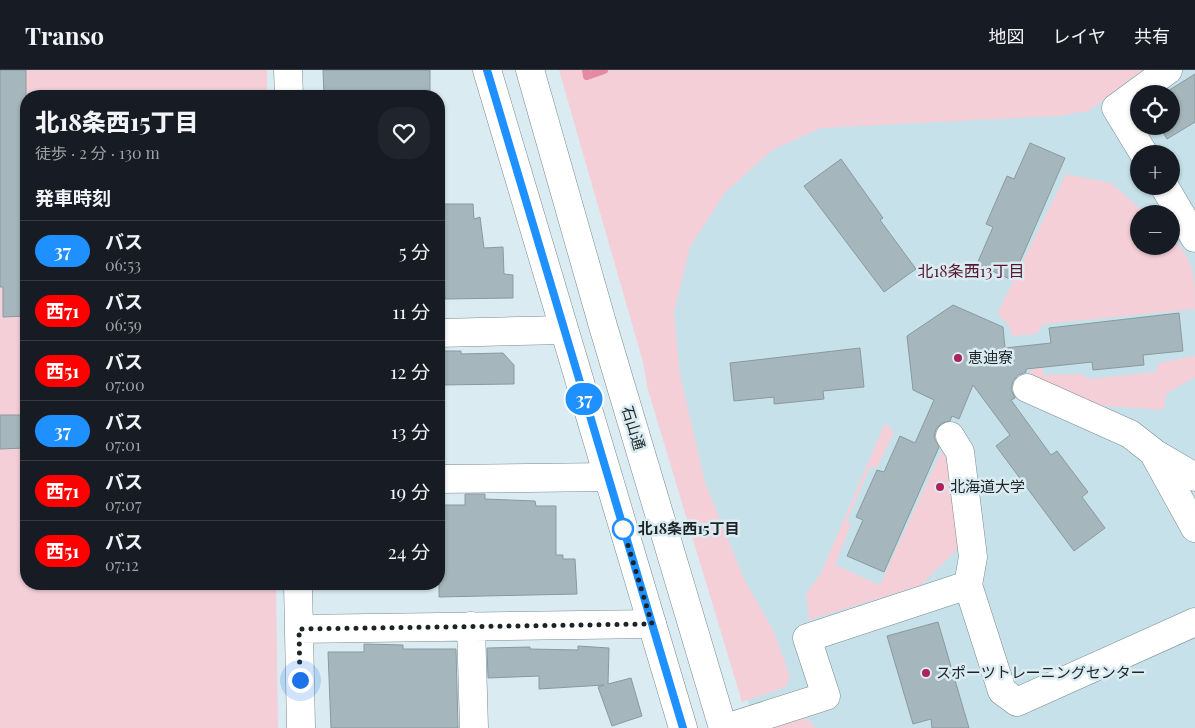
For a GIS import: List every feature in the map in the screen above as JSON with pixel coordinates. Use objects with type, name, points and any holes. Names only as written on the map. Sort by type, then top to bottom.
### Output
[{"type":"main road","points":[[288,70],[289,90]]},
{"type":"main road","points":[[487,70],[683,728]]},
{"type":"main road","name":"石山通","points":[[530,70],[605,336],[725,728]]},
{"type":"main road","points":[[1139,145],[1116,108],[1168,70]]},
{"type":"main road","points":[[1169,195],[1195,238]]},
{"type":"main road","points":[[445,332],[563,330]]},
{"type":"main road","points":[[1027,388],[1130,434],[1153,452],[1195,477]]},
{"type":"main road","points":[[950,436],[960,452],[973,557],[968,586],[1002,691],[1018,702],[1195,622]]},
{"type":"main road","points":[[1153,452],[1195,528]]},
{"type":"main road","points":[[445,480],[608,477]]},
{"type":"main road","points":[[725,728],[826,696],[807,638],[968,586]]},
{"type":"main road","points":[[298,590],[301,728]]},
{"type":"main road","points":[[299,629],[652,624]]},
{"type":"main road","points":[[471,626],[474,728]]},
{"type":"shaded area","points":[[0,70],[267,70],[267,90],[20,90],[20,590],[276,590],[278,728],[0,728]]},
{"type":"shaded area","points":[[559,70],[1142,70],[1089,111],[1057,116],[821,128],[772,150],[725,193],[690,247],[674,312],[680,375],[705,482],[744,579],[773,630],[790,676],[786,687],[742,702],[648,390],[643,362]]},
{"type":"shaded area","name":"北海道大学","points":[[560,70],[1195,70],[1195,728],[756,728]]},
{"type":"shaded area","points":[[1066,174],[1111,183],[1136,205],[1130,205],[1130,255],[1180,255],[1180,246],[1189,261],[1194,277],[1195,309],[1044,324],[1036,334],[1012,336],[1009,325],[997,314]]},
{"type":"shaded area","points":[[1195,356],[1195,377],[1167,393],[1163,410],[1078,404],[1033,386],[1029,360],[1039,359],[1044,375],[1082,374],[1088,379],[1156,372],[1158,363]]},
{"type":"shaded area","points":[[885,423],[894,432],[877,468],[870,467],[847,521],[851,524],[835,565],[880,585],[941,452],[953,464],[961,546],[921,585],[809,620],[806,594],[821,573]]},
{"type":"shaded area","points":[[805,717],[816,728],[771,728]]},
{"type":"building","points":[[0,70],[26,70],[26,90],[20,90],[20,316],[3,317],[3,287],[0,287]]},
{"type":"building","points":[[323,70],[430,70],[430,90],[324,90]]},
{"type":"building","points":[[1195,74],[1195,122],[1180,131],[1180,85],[1177,85]]},
{"type":"building","points":[[1165,135],[1174,135],[1167,139]]},
{"type":"building","points":[[1030,143],[1065,158],[1012,280],[977,264],[993,227],[986,224],[1007,176],[1014,179]]},
{"type":"building","points":[[841,159],[883,218],[880,220],[916,269],[884,292],[804,186]]},
{"type":"building","points":[[445,204],[473,204],[474,219],[480,217],[484,248],[503,247],[504,274],[513,275],[513,298],[445,299]]},
{"type":"building","points":[[953,305],[1003,327],[1005,348],[1051,343],[1049,328],[1179,313],[1183,351],[1143,355],[1144,365],[1093,370],[1092,362],[1026,369],[1026,372],[1018,375],[1013,381],[1011,389],[1015,398],[1011,400],[1051,455],[1057,451],[1088,492],[1082,497],[1105,528],[1074,551],[996,446],[1010,435],[973,385],[959,419],[952,416],[950,421],[942,423],[936,429],[934,437],[939,447],[884,572],[847,556],[863,520],[856,517],[877,470],[884,472],[900,436],[915,443],[934,400],[913,390],[907,336]]},
{"type":"building","points":[[860,348],[864,387],[823,391],[824,399],[774,404],[774,397],[734,401],[730,363]]},
{"type":"building","points":[[445,351],[461,351],[461,354],[503,353],[514,365],[514,384],[445,385]]},
{"type":"building","points":[[0,415],[20,415],[20,448],[0,449]]},
{"type":"building","points":[[465,494],[485,494],[485,499],[535,501],[536,506],[556,506],[556,555],[563,555],[563,559],[575,559],[577,594],[439,597],[439,590],[445,590],[445,505],[465,505]]},
{"type":"building","name":"スポーツトレーニングセンター","points":[[938,622],[969,728],[932,728],[931,719],[913,724],[887,636]]},
{"type":"building","points":[[364,644],[403,645],[403,649],[456,649],[458,728],[331,728],[328,652],[364,652]]},
{"type":"building","points":[[578,646],[609,648],[608,684],[631,678],[642,716],[612,726],[598,687],[604,685],[539,689],[539,676],[488,678],[487,648],[530,647],[530,649],[578,650]]},
{"type":"waterway","points":[[586,70],[587,76],[604,70]]},
{"type":"bus line","name":"37","points":[[487,70],[683,728]]},
{"type":"place","name":"恵迪寮","points":[[958,358]]},
{"type":"place","name":"北海道大学","points":[[940,487]]},
{"type":"place","name":"北18条西15丁目","points":[[623,529]]},
{"type":"place","name":"スポーツトレーニングセンター","points":[[926,673]]},
{"type":"district","name":"北18条西13丁目","points":[[971,271]]},
{"type":"route","points":[[300,680],[299,629],[652,624],[623,529]]}]
